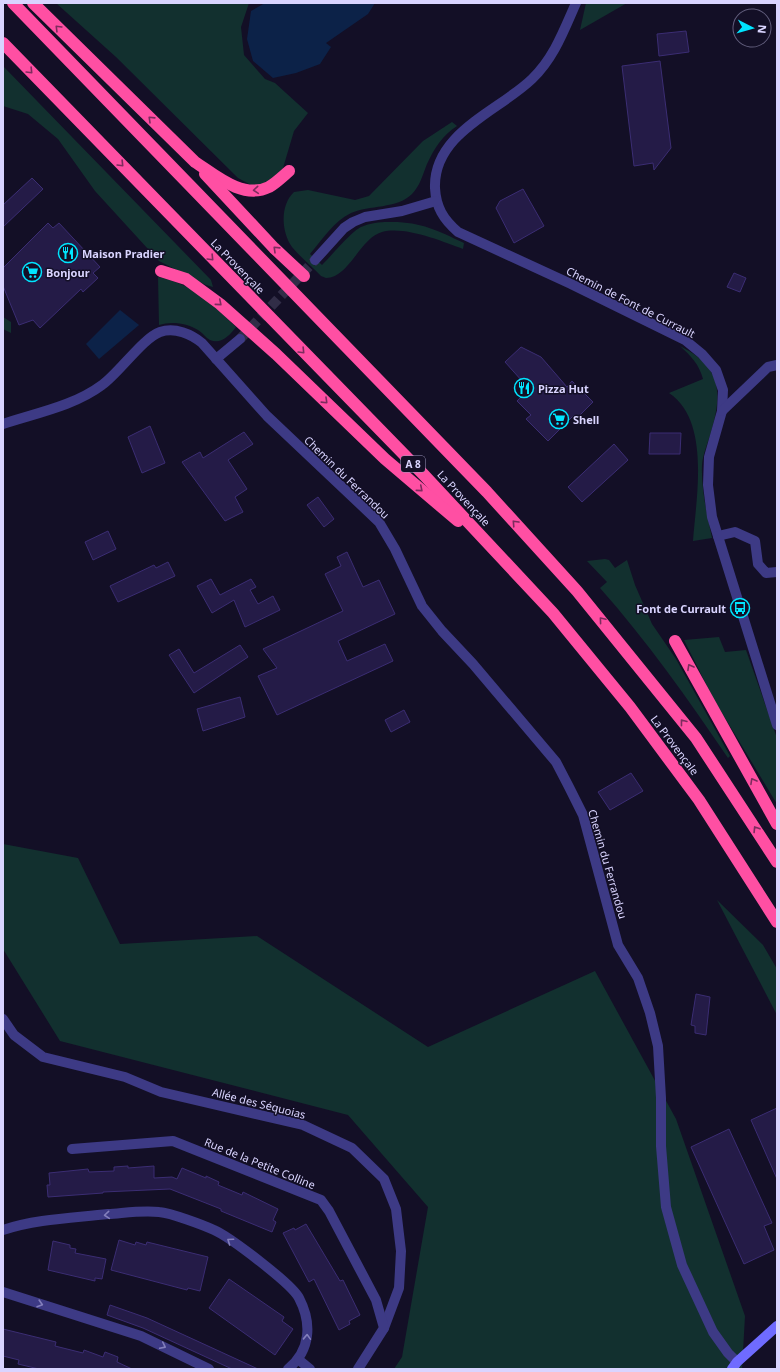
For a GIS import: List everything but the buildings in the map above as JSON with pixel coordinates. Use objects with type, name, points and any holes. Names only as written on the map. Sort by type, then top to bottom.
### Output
[{"type":"highway","name":"La Provençale","points":[[13,3],[487,492],[577,591],[696,738],[777,862]]},
{"type":"highway","points":[[33,3],[195,162],[274,248],[304,276]]},
{"type":"highway","name":"La Provençale","points":[[3,43],[424,475],[554,613],[657,742],[699,800],[777,922]]},
{"type":"highway","points":[[195,162],[222,180],[245,190],[253,191],[268,188],[289,172]]},
{"type":"highway","points":[[161,271],[186,280],[220,304],[276,354],[385,459],[502,558]]},
{"type":"highway","points":[[675,640],[777,824]]},
{"type":"main road","points":[[735,1365],[777,1326]]},
{"type":"street","name":"Chemin de Font de Currault","points":[[576,3],[554,51],[532,79],[457,136],[446,149],[435,180],[436,201],[440,213],[458,232],[571,284],[685,340],[702,354],[716,370],[723,390],[722,412],[709,457],[708,485],[712,517],[777,725]]},
{"type":"street","points":[[316,260],[344,228],[353,222],[365,217],[402,211],[436,201]]},
{"type":"street","name":"Chemin du Ferrandou","points":[[3,424],[88,395],[115,374],[153,335],[164,331],[180,332],[195,338],[267,416],[379,522],[395,549],[422,606],[556,762],[583,815],[618,945],[638,978],[650,1012],[658,1046],[661,1098],[661,1146],[666,1207],[682,1265],[713,1332],[735,1365]]},
{"type":"street","points":[[216,359],[240,339]]},
{"type":"street","points":[[722,412],[768,367],[777,365]]},
{"type":"street","points":[[718,536],[735,532],[755,541],[758,564],[766,573],[777,572]]},
{"type":"street","name":"Allée des Séquoias","points":[[3,1019],[14,1035],[43,1057],[125,1078],[161,1092],[303,1125],[352,1148],[384,1179],[396,1208],[401,1251],[399,1288],[384,1328]]},
{"type":"street","name":"Rue de la Petite Colline","points":[[72,1149],[174,1141],[321,1200],[329,1211],[376,1300],[384,1328]]},
{"type":"street","points":[[3,1230],[68,1218],[160,1212],[215,1230],[272,1270],[299,1297],[307,1321],[307,1344],[299,1360],[288,1369]]},
{"type":"street","points":[[3,1292],[142,1336],[210,1369]]},
{"type":"street","points":[[358,1369],[384,1328]]},
{"type":"street","points":[[299,1360],[310,1369]]},
{"type":"green space","points":[[56,3],[249,3],[241,27],[244,55],[265,79],[275,83],[308,113],[294,131],[283,168],[270,180],[259,185],[251,185],[238,178],[116,57]]},
{"type":"green space","points":[[586,3],[627,3],[580,30]]},
{"type":"green space","points":[[3,66],[211,280],[213,287],[206,285],[159,261],[95,191],[58,139],[28,114],[3,106]]},
{"type":"green space","points":[[452,122],[457,126],[443,138],[436,147],[419,184],[412,194],[399,202],[358,211],[345,216],[329,231],[310,254],[322,265],[357,229],[375,223],[385,222],[409,223],[428,227],[464,243],[463,249],[423,235],[401,231],[382,232],[367,242],[341,272],[326,278],[321,276],[292,247],[288,241],[284,226],[284,211],[289,197],[294,192],[308,190],[355,200],[369,196],[423,141]]},
{"type":"green space","points":[[158,277],[171,280],[192,290],[210,302],[236,327],[225,338],[214,341],[208,339],[200,331],[184,324],[174,323],[159,325]]},
{"type":"green space","points":[[3,317],[11,322],[11,333],[3,329]]},
{"type":"green space","points":[[680,346],[694,354],[704,363],[711,372],[717,392],[715,417],[704,452],[702,465],[703,492],[712,538],[693,541],[698,483],[696,441],[691,422],[682,406],[669,393],[703,379],[694,361]]},
{"type":"green space","points":[[609,560],[615,568],[627,560],[635,585],[652,624],[676,659],[730,756],[728,758],[667,671],[600,588],[607,582],[587,561]]},
{"type":"green space","points":[[719,637],[725,652],[746,650],[777,738],[777,804],[713,698],[684,640]]},
{"type":"green space","points":[[3,844],[78,858],[120,944],[257,936],[428,1047],[595,971],[676,1119],[745,1316],[742,1369],[394,1369],[402,1357],[428,1207],[348,1115],[60,1041],[3,949]]},
{"type":"green space","points":[[717,900],[763,945],[777,969],[777,1015]]},
{"type":"water","points":[[265,3],[375,3],[368,14],[326,43],[331,47],[320,64],[296,73],[273,78],[253,61],[247,39],[251,11]]},
{"type":"water","points":[[120,310],[139,325],[99,359],[86,344]]},
{"type":"tunnel","points":[[240,339],[315,260]]},
{"type":"place","name":"Maison Pradier","points":[[68,253]]},
{"type":"place","name":"Bonjour","points":[[32,272]]},
{"type":"place","name":"Pizza Hut","points":[[524,388]]},
{"type":"place","name":"Shell","points":[[559,419]]},
{"type":"place","name":"Font de Currault","points":[[740,608]]}]
